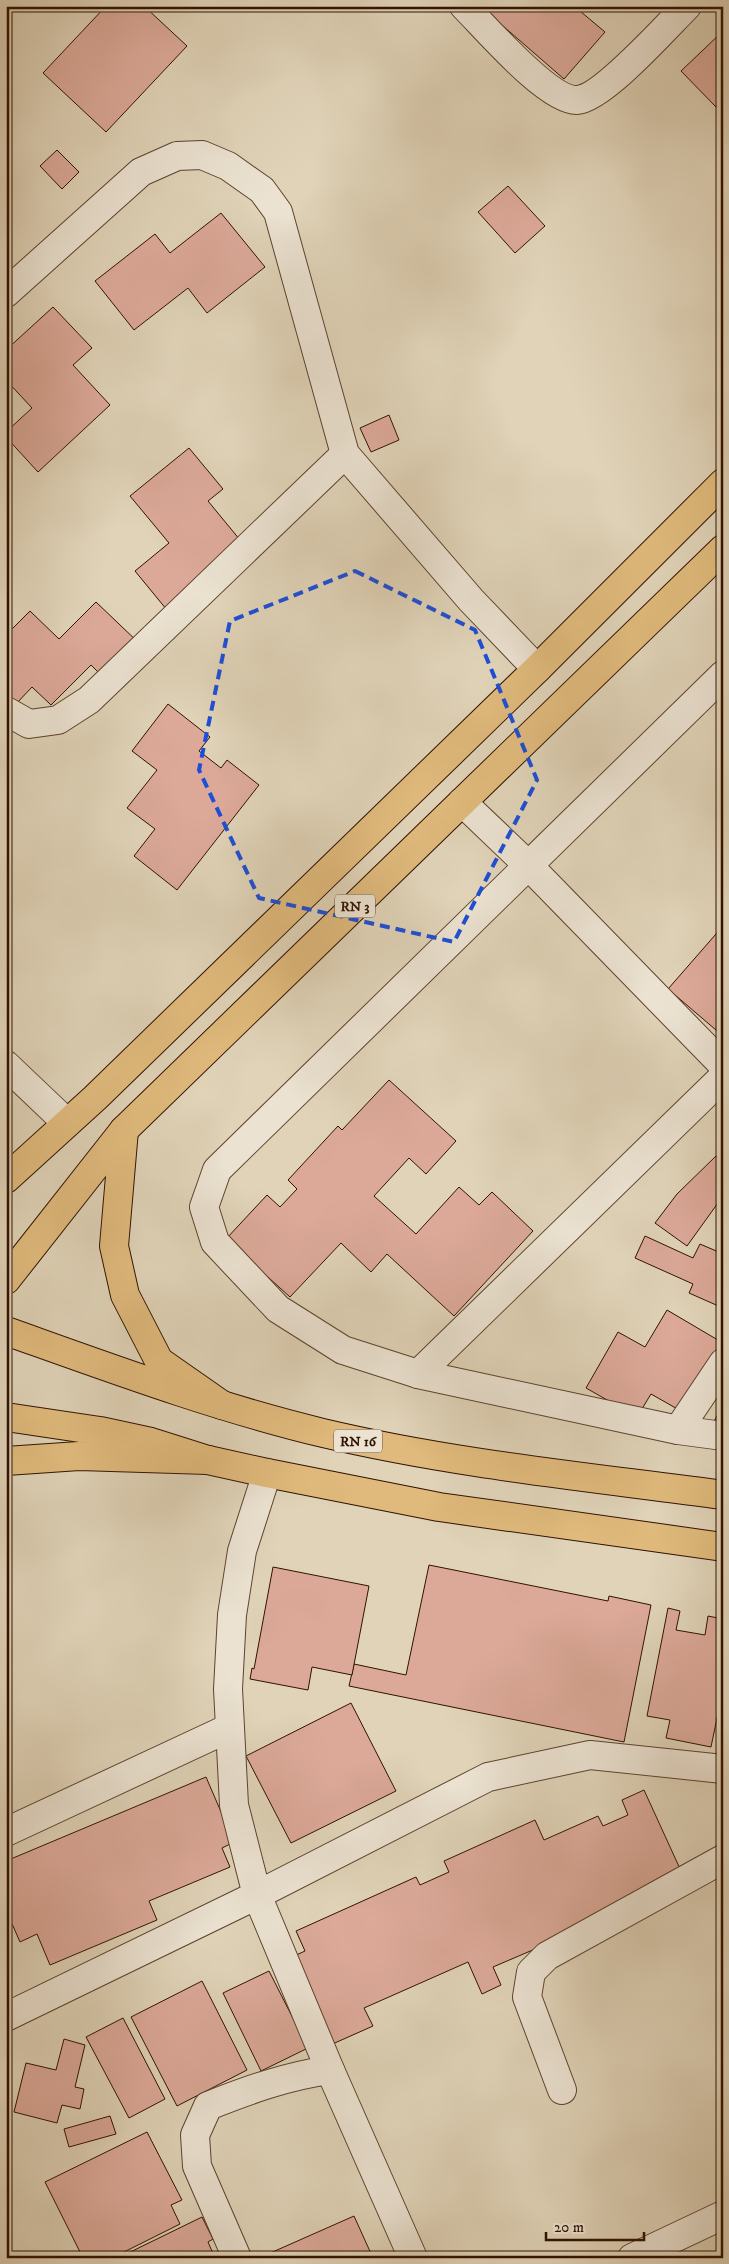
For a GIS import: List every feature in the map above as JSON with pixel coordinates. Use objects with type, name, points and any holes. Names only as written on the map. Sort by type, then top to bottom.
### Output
[{"type":"main road","name":"RN 3","points":[[6,1179],[67,1124],[537,669],[723,483]]},
{"type":"main road","name":"RN 3","points":[[6,1280],[124,1130],[723,549]]},
{"type":"main road","points":[[124,1130],[114,1246],[125,1295],[159,1361],[222,1405]]},
{"type":"main road","name":"RN 16","points":[[6,1331],[222,1405],[322,1433],[425,1454],[723,1495]]},
{"type":"main road","points":[[6,1417],[100,1431],[151,1442],[208,1460],[439,1507],[723,1546]]},
{"type":"main road","points":[[6,1461],[79,1456],[208,1460]]},
{"type":"street","points":[[464,6],[544,85],[566,98],[578,100],[592,96],[612,80],[687,6]]},
{"type":"street","points":[[6,293],[141,172],[177,156],[202,155],[228,166],[262,190],[278,212],[345,454],[471,600],[537,669]]},
{"type":"street","points":[[6,710],[29,724],[58,720],[89,700],[345,454]]},
{"type":"street","points":[[723,675],[217,1170],[204,1207],[215,1242],[278,1309],[343,1350],[418,1374],[678,1430],[723,1436]]},
{"type":"street","points":[[462,802],[529,866],[723,1065]]},
{"type":"street","points":[[6,1064],[67,1124]]},
{"type":"street","points":[[418,1374],[723,1077]]},
{"type":"street","points":[[678,1430],[723,1363]]},
{"type":"street","points":[[267,1473],[242,1551],[232,1615],[228,1689],[234,1805],[257,1895],[330,2070],[413,2258]]},
{"type":"street","points":[[6,1832],[229,1728]]},
{"type":"street","points":[[6,2018],[257,1895],[488,1777],[590,1755],[723,1768]]},
{"type":"street","points":[[562,2090],[526,1997],[531,1972],[547,1956],[723,1859]]},
{"type":"street","points":[[237,2258],[197,2166],[195,2135],[208,2106],[253,2088],[296,2075],[330,2070]]},
{"type":"street","points":[[632,2258],[723,2215]]},
{"type":"highlighted area","points":[[355,571],[475,630],[537,780],[454,942],[259,898],[199,770],[230,621]]},
{"type":"building","points":[[106,6],[144,6],[187,46],[106,132],[43,73]]},
{"type":"building","points":[[480,6],[574,6],[605,32],[564,79]]},
{"type":"building","points":[[723,31],[723,100],[716,107],[681,71]]},
{"type":"building","points":[[57,150],[79,172],[62,189],[40,166]]},
{"type":"building","points":[[508,186],[545,226],[515,253],[478,212]]},
{"type":"building","points":[[221,213],[265,267],[207,313],[188,288],[134,330],[95,281],[155,234],[170,253]]},
{"type":"building","points":[[53,307],[92,348],[73,365],[110,405],[38,472],[6,437],[6,432],[32,408],[6,380],[6,350]]},
{"type":"building","points":[[389,415],[399,440],[371,452],[360,428]]},
{"type":"building","points":[[189,448],[223,489],[208,501],[245,546],[167,610],[135,571],[169,543],[130,496]]},
{"type":"building","points":[[96,602],[141,645],[106,680],[91,665],[51,705],[32,687],[15,705],[6,696],[6,635],[30,611],[59,639]]},
{"type":"building","points":[[168,704],[210,737],[199,751],[221,768],[227,760],[259,785],[177,890],[134,856],[155,829],[127,808],[157,770],[132,751]]},
{"type":"building","points":[[723,926],[723,1036],[668,989]]},
{"type":"building","points":[[389,1080],[456,1141],[426,1174],[409,1158],[374,1196],[416,1234],[459,1187],[479,1205],[492,1192],[533,1231],[454,1316],[387,1254],[371,1272],[341,1243],[290,1297],[226,1239],[267,1195],[280,1207],[297,1189],[288,1180],[338,1126],[342,1130]]},
{"type":"building","points":[[716,1156],[723,1161],[723,1196],[687,1246],[655,1223],[677,1194]]},
{"type":"building","points":[[645,1236],[693,1258],[700,1244],[721,1253],[723,1248],[723,1308],[689,1293],[693,1284],[635,1258]]},
{"type":"building","points":[[667,1310],[723,1343],[723,1356],[688,1415],[651,1394],[637,1417],[586,1388],[618,1332],[645,1347]]},
{"type":"building","points":[[723,1405],[723,1428],[713,1423]]},
{"type":"building","points":[[429,1565],[608,1601],[609,1596],[651,1605],[624,1742],[349,1686],[354,1664],[406,1675]]},
{"type":"building","points":[[273,1567],[369,1586],[352,1675],[312,1667],[308,1690],[250,1679],[252,1668],[254,1669]]},
{"type":"building","points":[[668,1608],[680,1611],[676,1630],[705,1635],[708,1616],[723,1619],[723,1689],[711,1747],[666,1738],[670,1720],[647,1716]]},
{"type":"building","points":[[351,1703],[396,1791],[291,1843],[246,1756]]},
{"type":"building","points":[[206,1777],[234,1842],[222,1848],[230,1867],[149,1901],[157,1920],[50,1965],[37,1934],[20,1942],[6,1910],[6,1861]]},
{"type":"building","points":[[644,1790],[687,1884],[493,1967],[501,1985],[482,1994],[468,1962],[364,2008],[373,2026],[319,2050],[279,1963],[305,1951],[296,1931],[416,1877],[420,1885],[449,1872],[444,1861],[535,1820],[544,1840],[598,1816],[603,1826],[628,1815],[622,1800]]},
{"type":"building","points":[[269,1971],[308,2048],[261,2071],[223,1993]]},
{"type":"building","points":[[202,1981],[247,2070],[177,2106],[131,2017]]},
{"type":"building","points":[[123,2018],[165,2099],[129,2118],[86,2037]]},
{"type":"building","points":[[64,2039],[85,2045],[75,2087],[84,2089],[80,2109],[62,2105],[57,2123],[14,2112],[26,2063],[56,2070]]},
{"type":"building","points":[[110,2116],[116,2134],[69,2147],[64,2129]]},
{"type":"building","points":[[147,2132],[182,2200],[171,2205],[180,2224],[112,2258],[83,2258],[45,2182]]},
{"type":"building","points":[[354,2216],[373,2258],[259,2258]]},
{"type":"building","points":[[202,2217],[213,2239],[208,2242],[215,2258],[118,2258]]}]
